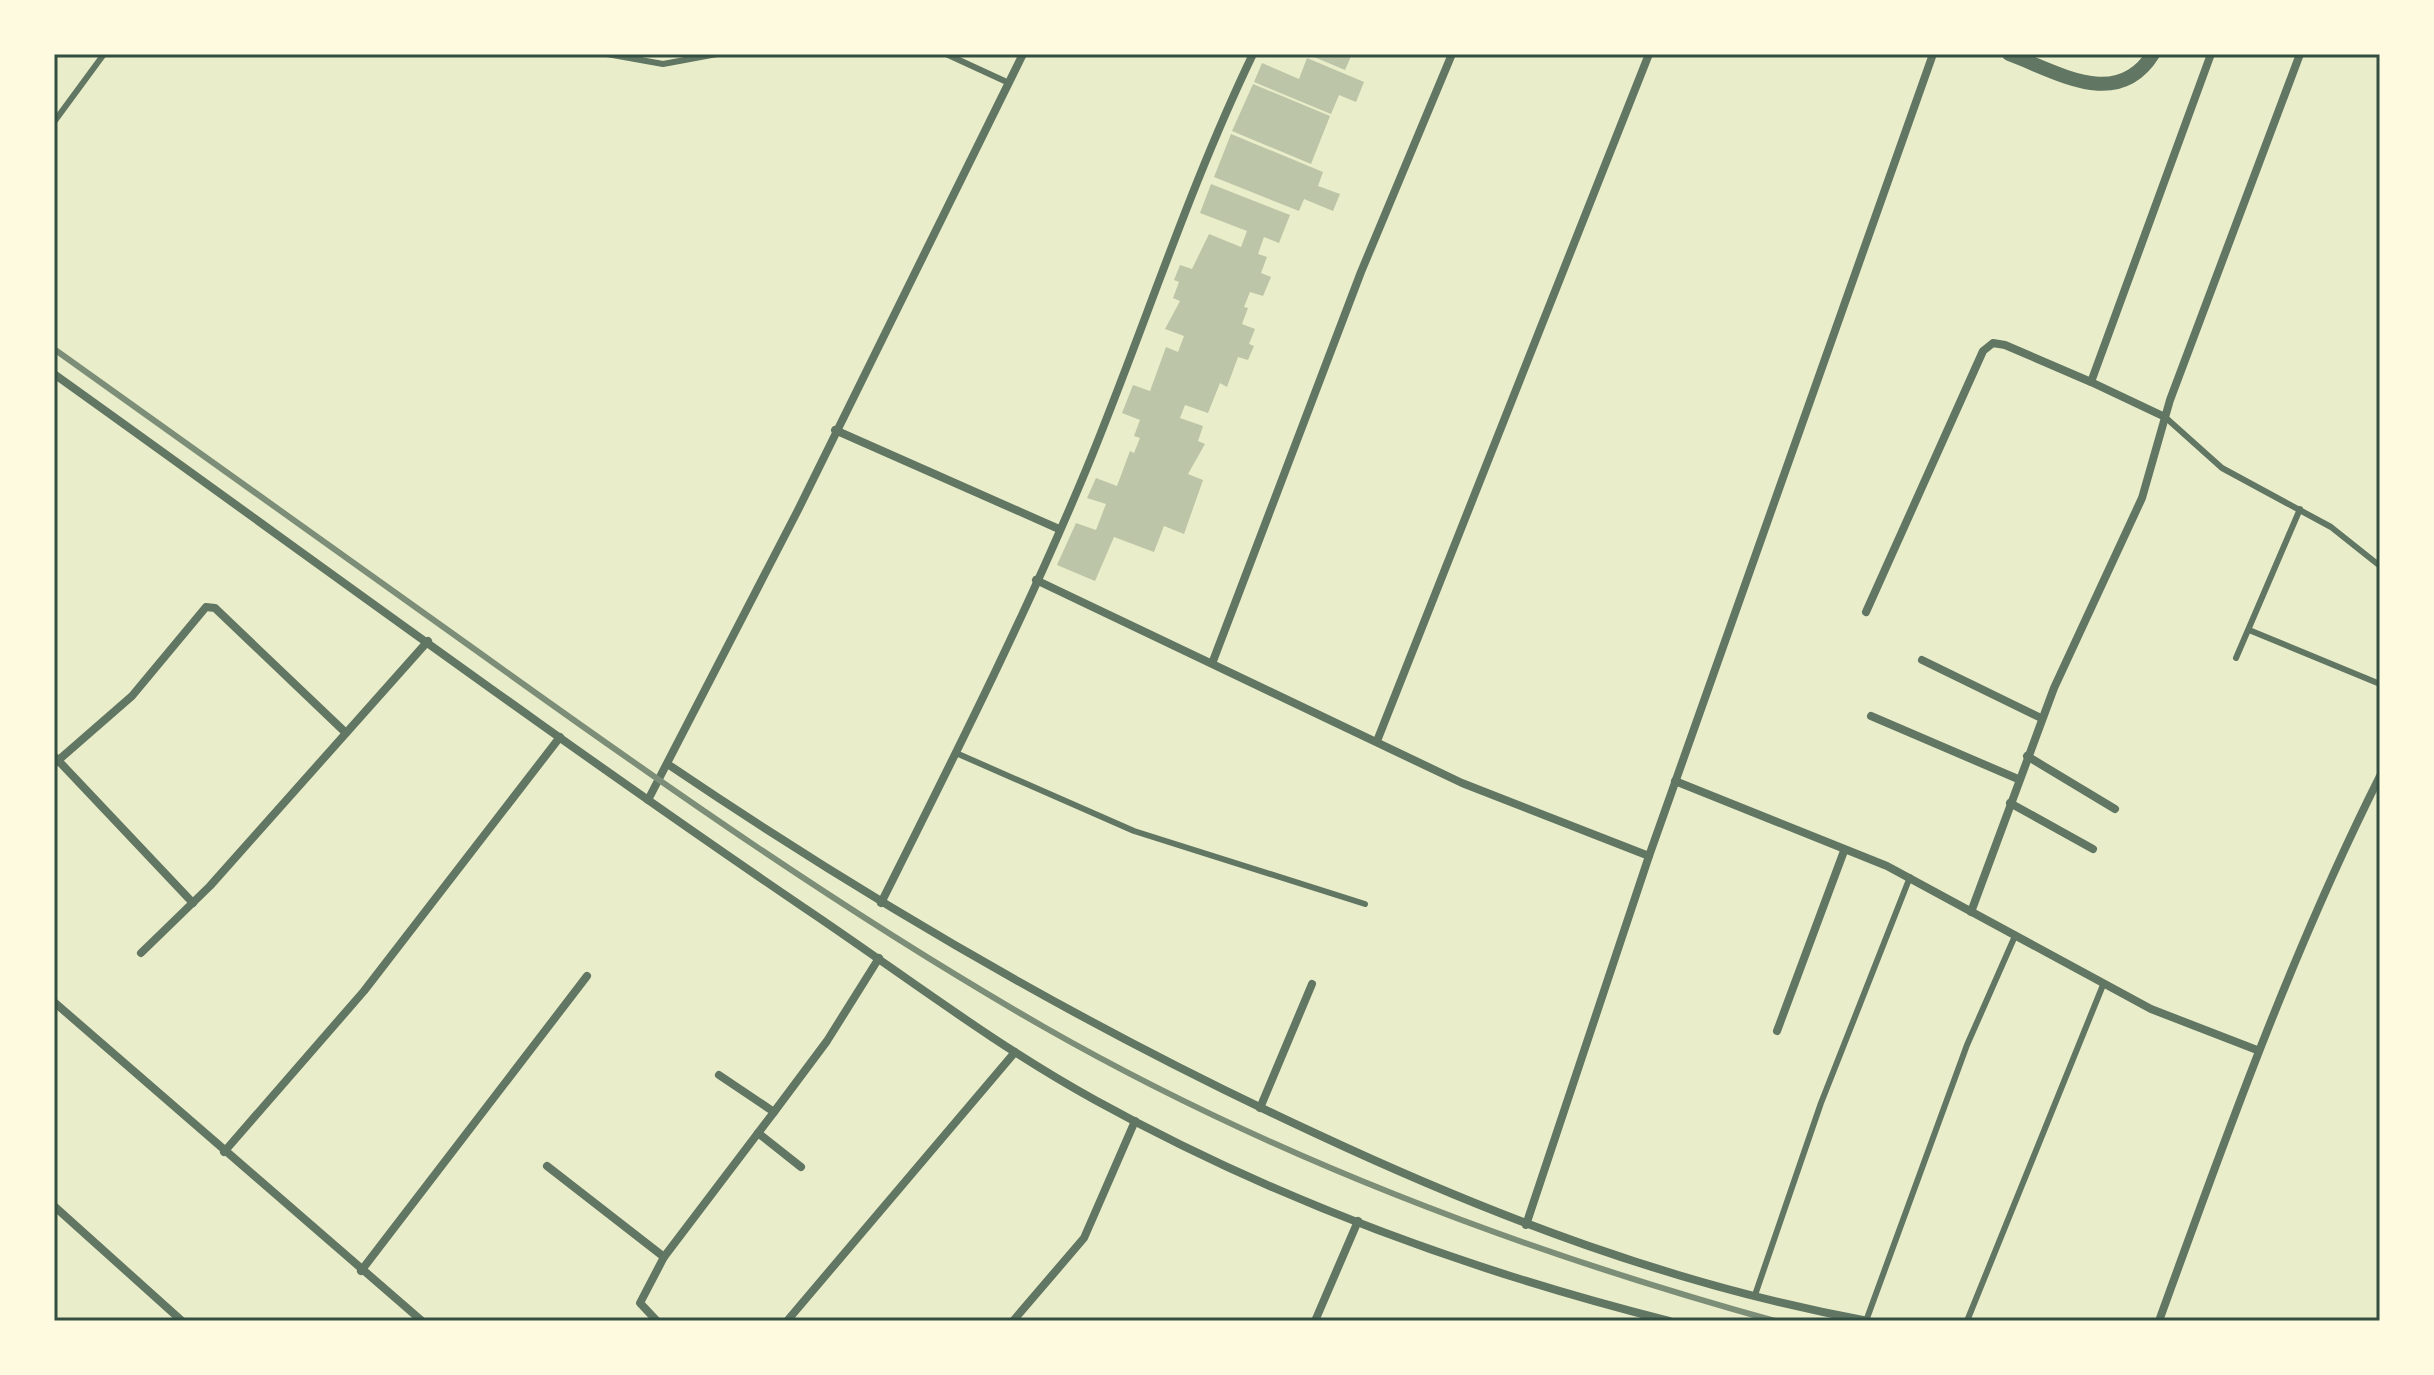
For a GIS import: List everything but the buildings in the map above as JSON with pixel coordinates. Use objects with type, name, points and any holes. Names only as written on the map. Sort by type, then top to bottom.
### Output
[{"type":"street","points":[[648,800],[669,765],[1023,54]]},
{"type":"street","points":[[881,903],[956,753],[1059,529],[1094,448],[1207,153],[1253,54]]},
{"type":"street","points":[[1213,661],[1356,284],[1452,54]]},
{"type":"street","points":[[1377,741],[1649,54]]},
{"type":"street","points":[[1526,1225],[1675,781],[1933,54]]},
{"type":"street","points":[[2009,54],[2103,86],[2130,79],[2153,54]]},
{"type":"street","points":[[2091,382],[2211,54]]},
{"type":"street","points":[[1971,912],[2041,718],[2142,498],[2165,417],[2300,54]]},
{"type":"street","points":[[1866,612],[1983,351],[1993,343],[2005,345],[2091,382],[2165,417]]},
{"type":"street","points":[[54,374],[648,800],[1015,1052],[1135,1121],[1300,1198],[1508,1275],[1643,1318],[1669,1321]]},
{"type":"street","points":[[835,430],[1059,529]]},
{"type":"street","points":[[1036,580],[1213,661],[1462,783],[1649,856]]},
{"type":"street","points":[[193,903],[55,761],[132,696],[206,607],[215,608],[346,733]]},
{"type":"street","points":[[141,953],[193,903],[428,641]]},
{"type":"street","points":[[1922,660],[2041,718]]},
{"type":"street","points":[[1871,716],[2018,779]]},
{"type":"street","points":[[224,1152],[364,991],[560,737]]},
{"type":"street","points":[[2027,756],[2115,809]]},
{"type":"street","points":[[669,765],[881,903],[1076,1015],[1260,1108],[1526,1225],[1644,1267],[1867,1321]]},
{"type":"street","points":[[2159,1321],[2257,1050],[2343,849],[2380,776]]},
{"type":"street","points":[[1675,781],[1910,877],[2103,985],[2200,1031],[2257,1050]]},
{"type":"street","points":[[2010,803],[2093,849]]},
{"type":"street","points":[[1777,1031],[1844,851]]},
{"type":"street","points":[[657,1321],[640,1303],[664,1257],[827,1041],[879,958]]},
{"type":"street","points":[[361,1271],[587,976]]},
{"type":"street","points":[[1260,1108],[1312,984]]},
{"type":"street","points":[[54,1002],[422,1321]]},
{"type":"street","points":[[787,1321],[1015,1052]]},
{"type":"street","points":[[719,1075],[774,1112]]},
{"type":"street","points":[[1013,1321],[1084,1238],[1135,1121]]},
{"type":"street","points":[[758,1133],[801,1167]]},
{"type":"street","points":[[547,1166],[664,1257]]},
{"type":"street","points":[[54,1206],[182,1321]]},
{"type":"street","points":[[1315,1321],[1358,1221]]},
{"type":"lane","points":[[54,122],[104,54]]},
{"type":"lane","points":[[607,54],[663,64],[717,54]]},
{"type":"lane","points":[[946,54],[1009,83]]},
{"type":"lane","points":[[2165,417],[2222,468],[2331,527],[2380,566]]},
{"type":"lane","points":[[2236,658],[2300,509]]},
{"type":"lane","points":[[2249,630],[2380,684]]},
{"type":"lane","points":[[956,753],[1134,831],[1365,904]]},
{"type":"lane","points":[[1755,1295],[1821,1103],[1910,877]]},
{"type":"lane","points":[[1867,1321],[1967,1045],[2015,936]]},
{"type":"lane","points":[[1967,1321],[2103,985]]},
{"type":"railway","points":[[54,349],[685,798],[898,939],[1044,1027],[1219,1118],[1400,1196],[1586,1264],[1775,1321]]}]
